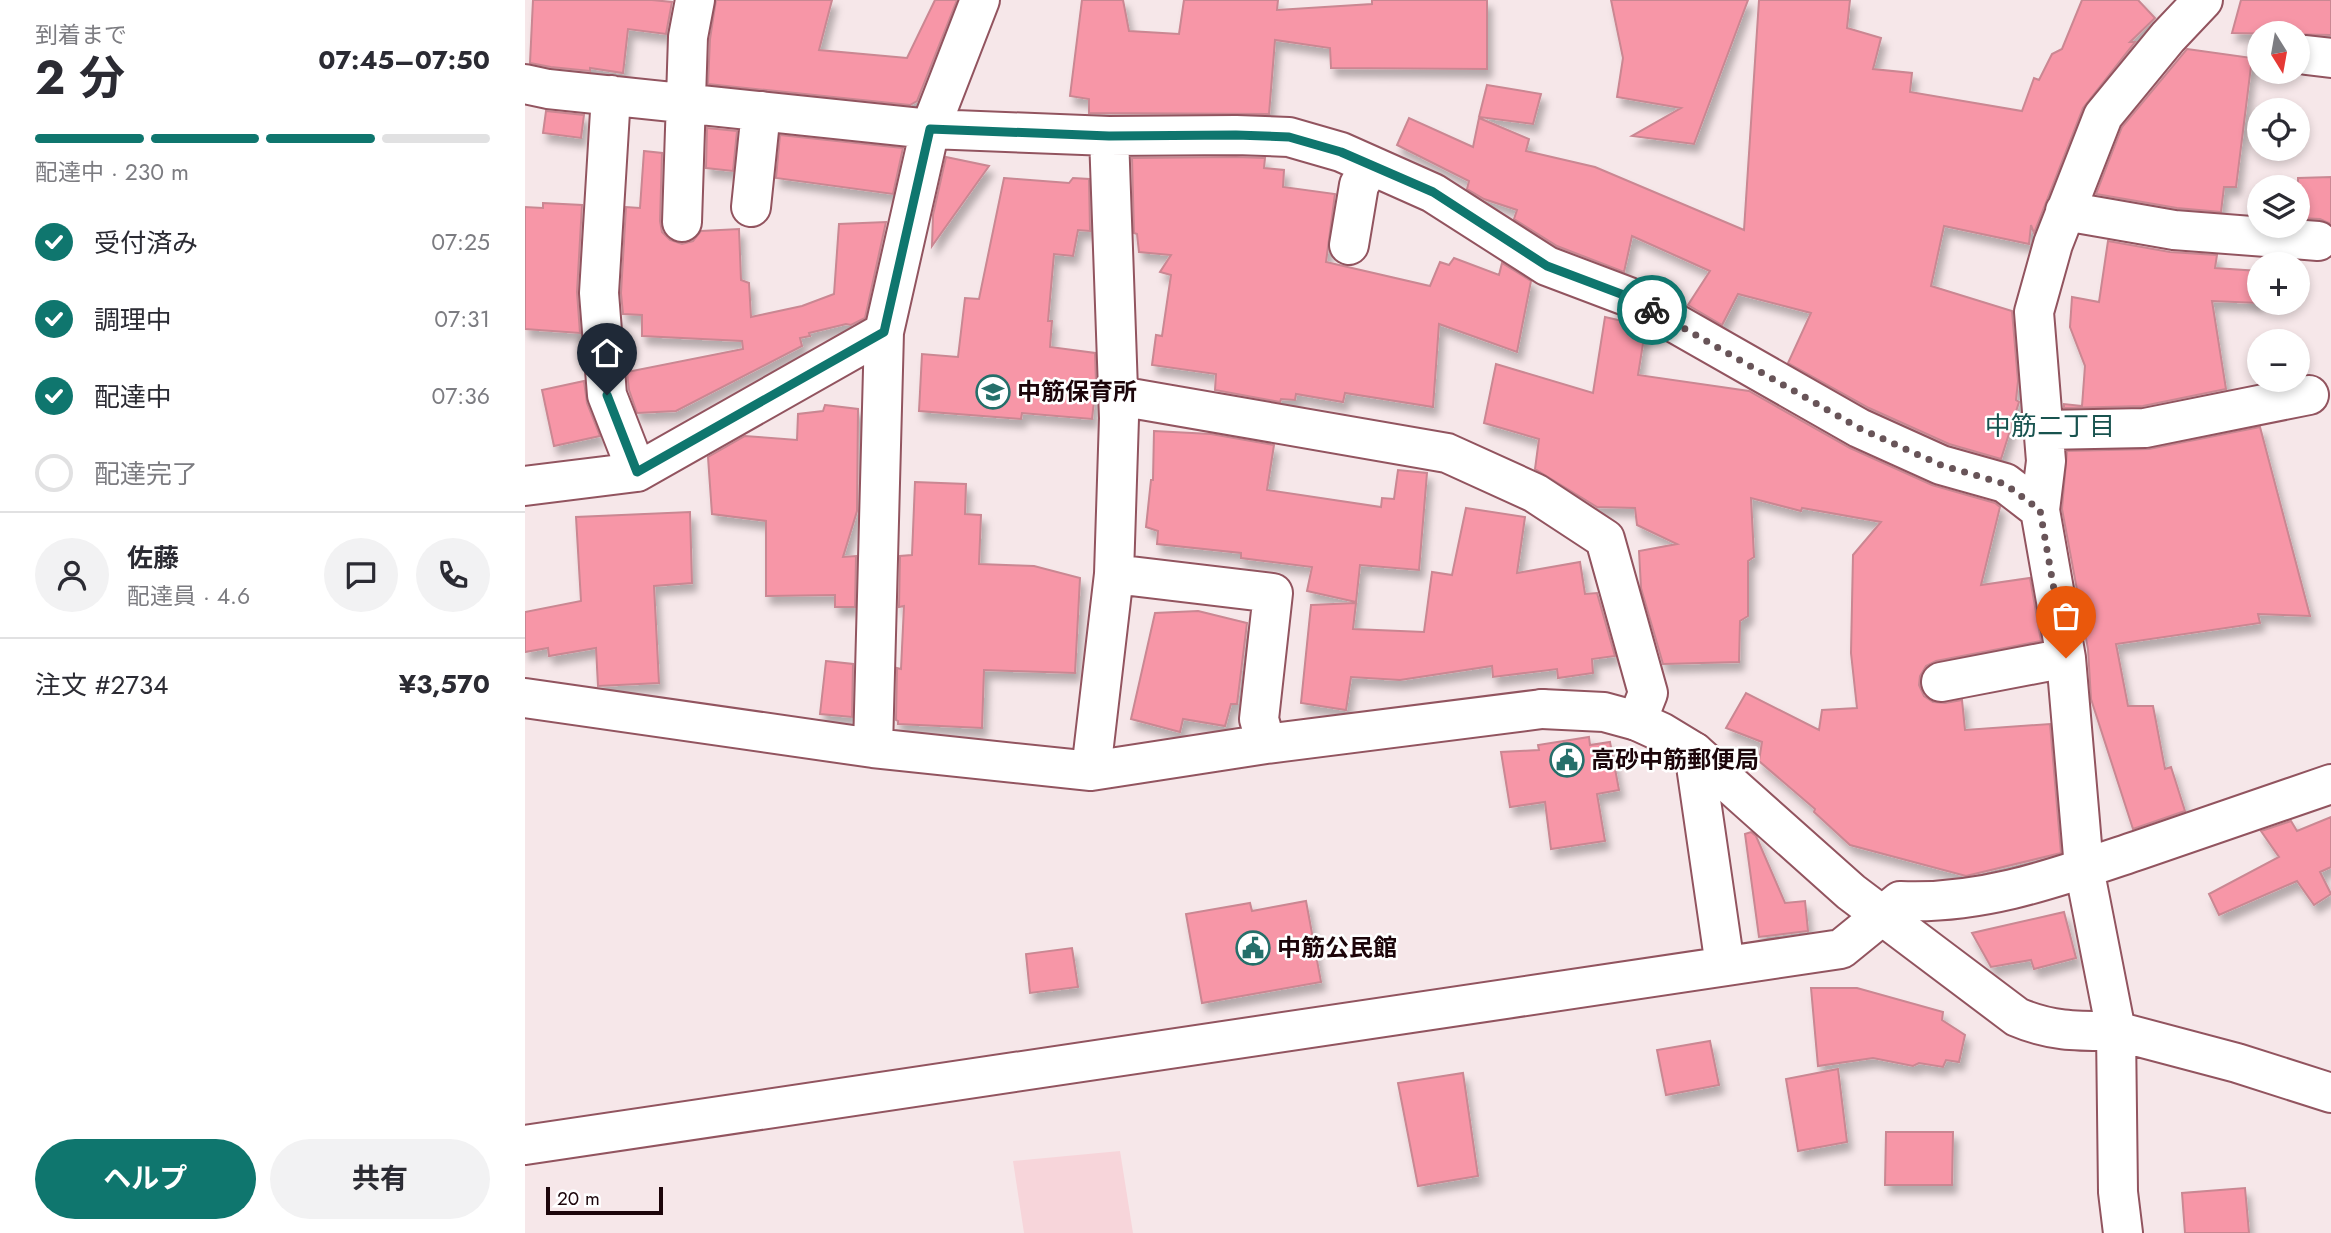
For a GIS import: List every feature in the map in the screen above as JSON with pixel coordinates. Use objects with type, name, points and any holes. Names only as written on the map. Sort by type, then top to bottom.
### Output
[{"type":"street","points":[[682,222],[688,37],[695,0]]},
{"type":"street","points":[[873,748],[884,332],[930,129],[980,0]]},
{"type":"street","points":[[2123,1233],[2118,1192],[2116,1031],[2084,868],[2066,658],[2040,510],[2046,461],[2034,312],[2053,244],[2103,116],[2168,37],[2203,0]]},
{"type":"street","points":[[525,84],[930,129],[1109,136],[1289,137],[1341,152],[1433,192],[1547,266],[1629,297],[1859,428],[1941,465],[2005,484],[2040,510]]},
{"type":"street","points":[[611,95],[600,293],[601,318],[607,395],[637,472]]},
{"type":"street","points":[[751,207],[761,111]]},
{"type":"street","points":[[1091,771],[1114,574],[1119,396],[1109,136]]},
{"type":"street","points":[[1349,245],[1359,185],[1371,166]]},
{"type":"street","points":[[2065,211],[2175,230],[2318,241]]},
{"type":"street","points":[[525,486],[637,472],[884,332]]},
{"type":"street","points":[[1119,396],[1447,453],[1535,493],[1605,539],[1648,693],[1637,720]]},
{"type":"street","points":[[2042,430],[2145,428],[2309,396]]},
{"type":"street","points":[[1114,574],[1273,593],[1259,719],[1266,744]]},
{"type":"street","points":[[1941,682],[2066,658]]},
{"type":"street","points":[[525,698],[873,748],[1091,771],[1266,744],[1542,709],[1604,712],[1637,720],[1694,752],[1851,892],[2017,1017],[2039,1026],[2066,1031],[2116,1031],[2237,1063],[2331,1093]]},
{"type":"street","points":[[1694,752],[1725,967]]},
{"type":"street","points":[[525,1145],[1841,949],[1900,901],[1980,897],[2036,884],[2331,784]]},
{"type":"shaded area","points":[[1120,1151],[1133,1233],[1024,1233],[1013,1161]]},
{"type":"building","points":[[533,0],[672,2],[666,34],[628,29],[623,73],[530,63]]},
{"type":"building","points":[[716,0],[832,0],[819,50],[907,58],[935,0],[957,0],[917,101],[910,105],[708,84],[710,39]]},
{"type":"building","points":[[1082,0],[1123,0],[1129,31],[1179,34],[1184,0],[1278,0],[1277,10],[1372,4],[1372,0],[1487,0],[1487,69],[1331,68],[1330,48],[1275,40],[1269,114],[1089,113],[1089,99],[1070,96]]},
{"type":"building","points":[[1611,0],[1748,0],[1694,144],[1632,136],[1681,108],[1617,97],[1623,58]]},
{"type":"building","points":[[1759,0],[1850,0],[1847,28],[1881,38],[1873,69],[1912,73],[1910,92],[2022,111],[2034,78],[2039,80],[2052,54],[2062,49],[2082,0],[2138,0],[2155,18],[2130,42],[2135,42],[2083,108],[2034,233],[2031,225],[2029,244],[1944,226],[1931,286],[2012,311],[2018,381],[2016,400],[2019,402],[2001,459],[1949,444],[1869,408],[1788,363],[1811,313],[1738,294],[1722,325],[1688,305],[1710,271],[1632,236],[1624,272],[1557,246],[1514,219],[1517,210],[1484,199],[1467,189],[1469,181],[1397,145],[1409,118],[1473,147],[1479,118],[1529,139],[1526,151],[1595,167],[1744,230]]},
{"type":"building","points":[[2241,0],[2331,0],[2331,35],[2310,35],[2310,21],[2247,21],[2247,33],[2232,33]]},
{"type":"building","points":[[2187,49],[2247,57],[2249,84],[2236,187],[2224,187],[2221,212],[2177,208],[2096,194],[2122,127]]},
{"type":"building","points":[[1487,85],[1541,94],[1533,124],[1479,117]]},
{"type":"building","points":[[546,111],[584,115],[581,138],[543,133]]},
{"type":"building","points":[[707,128],[737,131],[733,171],[706,168]]},
{"type":"building","points":[[780,135],[903,148],[893,194],[776,178]]},
{"type":"building","points":[[644,151],[662,153],[660,221],[662,232],[670,240],[682,244],[693,241],[701,231],[739,229],[741,280],[749,283],[751,317],[802,306],[834,294],[839,224],[886,222],[865,318],[851,325],[809,333],[810,336],[800,338],[802,346],[676,411],[637,413],[629,390],[627,372],[743,349],[742,341],[642,336],[642,315],[623,314],[621,293],[626,207],[640,208]]},
{"type":"building","points":[[946,157],[989,166],[932,246],[933,215]]},
{"type":"building","points":[[1132,158],[1265,158],[1264,168],[1284,170],[1283,187],[1335,194],[1326,262],[1430,286],[1440,262],[1449,265],[1454,258],[1499,275],[1502,263],[1531,281],[1517,352],[1439,324],[1433,407],[1345,393],[1343,402],[1296,394],[1295,400],[1281,399],[1280,402],[1215,390],[1216,374],[1152,365],[1156,335],[1162,336],[1171,275],[1160,272],[1171,255],[1139,252],[1137,234],[1134,233]]},
{"type":"building","points":[[2331,177],[2331,224],[2310,219],[2310,178]]},
{"type":"building","points":[[1004,178],[1069,183],[1073,178],[1089,179],[1090,231],[1078,230],[1073,256],[1054,254],[1048,321],[1052,321],[1050,347],[1095,353],[1096,383],[1092,419],[1022,413],[1021,419],[919,411],[922,354],[958,357],[965,298],[979,299]]},
{"type":"building","points":[[543,203],[582,205],[577,292],[580,333],[525,329],[525,207],[543,208]]},
{"type":"building","points":[[2108,241],[2170,252],[2217,255],[2215,268],[2247,270],[2247,302],[2212,301],[2226,389],[2143,406],[2064,408],[2064,404],[2082,406],[2085,366],[2070,327],[2072,297],[2099,302]]},
{"type":"building","points":[[1605,317],[1631,323],[1645,331],[1638,375],[1749,391],[1850,448],[1932,485],[1995,503],[2000,507],[1981,585],[2030,578],[2041,641],[1936,661],[1926,666],[1920,676],[1919,685],[1924,696],[1933,702],[1962,700],[1965,730],[2050,724],[2061,853],[1966,876],[1850,845],[1814,812],[1815,809],[1759,761],[1762,742],[1726,728],[1746,693],[1819,730],[1822,710],[1857,708],[1851,653],[1853,555],[1881,522],[1802,508],[1801,511],[1751,498],[1754,557],[1748,561],[1748,616],[1740,621],[1739,662],[1663,664],[1641,588],[1639,551],[1677,544],[1637,525],[1635,508],[1597,507],[1535,469],[1539,439],[1484,423],[1496,364],[1593,393]]},
{"type":"building","points":[[584,381],[587,403],[600,436],[554,446],[542,390]]},
{"type":"building","points":[[825,405],[858,409],[857,511],[843,557],[856,556],[855,607],[835,607],[835,595],[766,596],[766,521],[712,514],[708,457],[745,436],[797,440],[798,414],[823,411]]},
{"type":"building","points":[[2260,427],[2310,616],[2258,614],[2260,623],[2116,644],[2128,706],[2153,706],[2165,769],[2171,767],[2185,811],[2133,829],[2091,699],[2088,649],[2062,509],[2067,451],[2149,449]]},
{"type":"building","points":[[1154,431],[1211,434],[1274,445],[1267,490],[1381,507],[1382,498],[1394,499],[1398,470],[1427,473],[1419,570],[1360,565],[1356,602],[1307,591],[1312,567],[1241,558],[1241,553],[1157,544],[1158,531],[1146,527],[1153,480]]},
{"type":"building","points":[[915,482],[966,484],[965,514],[981,515],[979,564],[1034,566],[1080,578],[1075,673],[984,670],[982,728],[898,724],[896,720],[897,668],[901,669],[904,606],[899,607],[900,556],[912,555]]},
{"type":"building","points":[[1466,508],[1525,517],[1517,573],[1580,562],[1585,594],[1597,593],[1615,656],[1592,659],[1593,673],[1558,678],[1557,669],[1493,677],[1492,666],[1400,680],[1351,677],[1346,710],[1301,703],[1311,605],[1356,603],[1353,629],[1424,632],[1432,572],[1452,575]]},
{"type":"building","points":[[690,512],[692,583],[654,586],[659,683],[598,686],[596,648],[549,656],[548,648],[525,652],[525,612],[581,601],[576,517]]},
{"type":"building","points":[[1198,611],[1247,623],[1237,704],[1231,704],[1225,726],[1183,719],[1180,732],[1131,719],[1155,613]]},
{"type":"building","points":[[826,661],[853,664],[852,717],[820,714]]},
{"type":"building","points":[[1589,737],[1590,745],[1610,742],[1619,790],[1597,794],[1605,841],[1551,849],[1545,802],[1510,807],[1501,752],[1539,750],[1538,745]]},
{"type":"building","points":[[2331,817],[2331,867],[2320,872],[2331,894],[2314,905],[2297,881],[2219,915],[2209,894],[2279,857],[2261,831],[2291,821],[2297,831]]},
{"type":"building","points":[[1751,832],[1756,836],[1785,903],[1805,901],[1808,931],[1759,937],[1745,834]]},
{"type":"building","name":"中筋公民館","points":[[1306,901],[1321,982],[1202,1003],[1186,914],[1250,903],[1252,911]]},
{"type":"building","points":[[2064,912],[2076,958],[2034,969],[2031,960],[1991,967],[1972,933]]},
{"type":"building","points":[[1072,948],[1078,987],[1030,993],[1026,954]]},
{"type":"building","points":[[1811,988],[1857,988],[1943,1012],[1942,1020],[1965,1035],[1959,1062],[1946,1060],[1943,1067],[1919,1063],[1913,1066],[1873,1058],[1818,1066]]},
{"type":"building","points":[[1710,1041],[1719,1085],[1666,1095],[1657,1050]]},
{"type":"building","points":[[1838,1069],[1847,1142],[1798,1151],[1786,1079]]},
{"type":"building","points":[[1463,1073],[1478,1176],[1418,1186],[1398,1083]]},
{"type":"building","points":[[1886,1132],[1953,1132],[1952,1185],[1885,1185]]},
{"type":"building","points":[[2245,1188],[2249,1233],[2185,1233],[2182,1193]]},
{"type":"way so far","points":[[1652,310],[1859,428],[1941,465],[2005,484],[2040,510],[2066,658]]},
{"type":"place","name":"中筋保育所","points":[[993,392]]},
{"type":"place","name":"高砂中筋郵便局","points":[[1567,760]]},
{"type":"place","name":"中筋公民館","points":[[1253,948]]},
{"type":"district","name":"中筋二丁目","points":[[2050,426]]},
{"type":"route","points":[[607,395],[637,472],[884,332],[930,129],[1109,136],[1289,137],[1341,152],[1433,192],[1547,266],[1629,297],[1652,310]]}]
